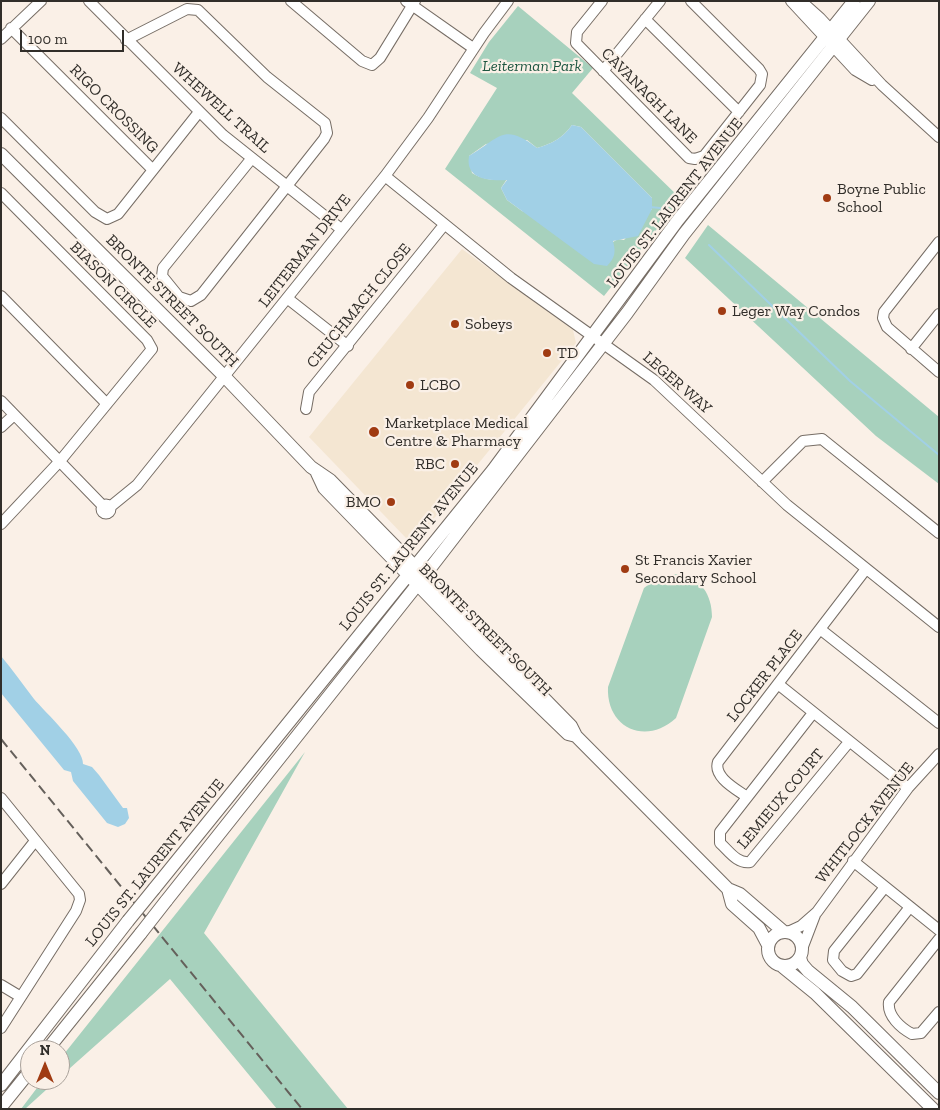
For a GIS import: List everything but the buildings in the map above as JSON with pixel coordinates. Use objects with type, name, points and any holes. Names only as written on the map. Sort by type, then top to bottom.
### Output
[{"type":"main road","name":"LOUIS ST. LAURENT AVENUE","points":[[832,39],[854,1]]},
{"type":"main road","name":"LOUIS ST. LAURENT AVENUE","points":[[55,1040],[421,580],[599,339],[678,220],[832,39],[869,1]]},
{"type":"main road","name":"BRONTE STREET SOUTH","points":[[1,154],[224,376],[317,473],[324,488],[421,580],[568,734],[576,736],[728,889],[740,894],[786,932]]},
{"type":"main road","name":"LOUIS ST. LAURENT AVENUE","points":[[1,1085],[128,921],[599,339]]},
{"type":"main road","name":"BRONTE STREET SOUTH","points":[[728,889],[732,904],[760,928],[768,945]]},
{"type":"main road","points":[[933,1109],[815,994],[783,967],[771,961],[768,955],[768,945],[773,936],[786,932],[799,938],[801,953],[807,970],[852,1006],[939,1093]]},
{"type":"main road","points":[[783,967],[796,963],[801,953]]},
{"type":"main road","points":[[1,1107],[20,1083]]},
{"type":"street","points":[[1,39],[41,1]]},
{"type":"street","name":"WHEWELL TRAIL","points":[[89,1],[199,112],[252,158],[340,229]]},
{"type":"street","points":[[291,1],[362,61],[372,65],[380,58],[411,3],[473,48]]},
{"type":"street","name":"LEITERMAN DRIVE","points":[[60,461],[107,506],[137,486],[340,229],[385,176],[428,118],[473,48],[508,1]]},
{"type":"street","name":"CAVANAGH LANE","points":[[602,1],[577,32],[574,39],[578,47],[689,158],[694,159],[704,156],[760,85],[762,74],[691,1]]},
{"type":"street","points":[[603,71],[660,1]]},
{"type":"street","points":[[791,1],[939,137]]},
{"type":"street","points":[[801,1],[832,39]]},
{"type":"street","points":[[126,40],[187,9],[198,10],[267,77],[325,124],[326,133],[324,139],[197,299],[191,301],[179,297],[162,276],[163,268],[252,158]]},
{"type":"street","points":[[645,19],[739,112]]},
{"type":"street","name":"RIGO CROSSING","points":[[11,28],[153,170]]},
{"type":"street","points":[[1,118],[101,217],[113,218],[199,112]]},
{"type":"street","name":"LEGER WAY","points":[[385,176],[511,278],[654,380],[787,505],[939,627]]},
{"type":"street","name":"BIASON CIRCLE","points":[[1,193],[150,344],[152,349],[60,461],[1,524]]},
{"type":"street","name":"CHUCHMACH CLOSE","points":[[306,409],[309,392],[348,346],[444,224]]},
{"type":"street","points":[[939,242],[884,312],[884,323],[939,372]]},
{"type":"street","points":[[1,296],[107,404]]},
{"type":"street","points":[[287,298],[348,346]]},
{"type":"street","points":[[911,349],[939,314]]},
{"type":"street","points":[[1,401],[60,461]]},
{"type":"street","points":[[1,427],[14,414]]},
{"type":"street","points":[[762,482],[803,441],[822,439],[939,533]]},
{"type":"street","name":"LOCKER PLACE","points":[[747,797],[718,774],[716,768],[718,762],[866,569]]},
{"type":"street","points":[[820,629],[939,723]]},
{"type":"street","points":[[778,684],[908,788]]},
{"type":"street","name":"LEMIEUX COURT","points":[[813,713],[720,832],[720,843],[738,860],[744,863],[750,862],[849,742]]},
{"type":"street","name":"WHITLOCK AVENUE","points":[[786,932],[801,926],[817,912],[908,788],[939,754]]},
{"type":"street","points":[[1,1028],[76,911],[80,900],[79,894],[36,841],[3,806]]},
{"type":"street","points":[[1,884],[36,841]]},
{"type":"street","points":[[853,861],[939,930]]},
{"type":"street","points":[[885,887],[834,951],[833,960],[842,972],[851,976],[857,974],[910,907]]},
{"type":"street","name":"WHITLOCK AVENUE","points":[[801,953],[817,912]]},
{"type":"street","points":[[939,939],[889,1002],[888,1007],[891,1016],[912,1034],[921,1033],[939,1012]]},
{"type":"street","points":[[1,985],[21,997]]},
{"type":"shaded area","points":[[462,249],[573,330],[576,343],[419,537],[406,538],[309,437]]},
{"type":"green space","name":"Leiterman Park","points":[[518,6],[593,68],[572,93],[681,199],[604,296],[445,169],[497,88],[470,73],[489,42]],"holes":[[[572,125],[581,127],[652,198],[652,209],[624,240],[618,239],[613,242],[522,211],[507,200],[501,188],[507,179],[489,179],[472,173],[469,156],[486,144],[527,140],[537,148],[556,140],[565,134]]]},
{"type":"green space","points":[[708,225],[939,417],[939,484],[876,436],[685,258]]},
{"type":"green space","points":[[678,574],[693,579],[704,588],[710,601],[712,617],[676,718],[652,731],[630,728],[621,722],[614,713],[609,701],[608,687],[644,588],[660,576]]},
{"type":"green space","points":[[305,752],[204,933],[348,1109],[277,1109],[170,979],[70,1068],[70,1046]]},
{"type":"green space","points":[[35,1090],[46,1090],[25,1109],[21,1109]]},
{"type":"water","points":[[572,125],[581,127],[652,198],[652,209],[638,236],[613,241],[614,255],[607,266],[594,264],[507,200],[501,188],[507,180],[493,180],[480,177],[471,170],[469,164],[469,156],[502,136],[509,134],[516,136],[537,148],[556,140],[565,134]]},
{"type":"water","points":[[1,656],[34,699],[71,740],[82,757],[83,764],[92,767],[123,808],[127,808],[129,818],[125,824],[118,827],[107,823],[73,781],[71,772],[64,770],[1,693]]},
{"type":"waterway","points":[[650,207],[660,208]]},
{"type":"waterway","points":[[709,245],[850,381],[939,455]]},
{"type":"railway","points":[[1,739],[302,1109]]},
{"type":"place","name":"Boyne Public School","points":[[827,198]]},
{"type":"place","name":"Leger Way Condos","points":[[722,311]]},
{"type":"place","name":"Sobeys","points":[[455,324]]},
{"type":"place","name":"TD","points":[[547,353]]},
{"type":"place","name":"LCBO","points":[[410,385]]},
{"type":"place","name":"Marketplace Medical Centre & Pharmacy","points":[[374,432]]},
{"type":"place","name":"RBC","points":[[455,464]]},
{"type":"place","name":"BMO","points":[[391,502]]},
{"type":"place","name":"St Francis Xavier Secondary School","points":[[625,569]]}]
